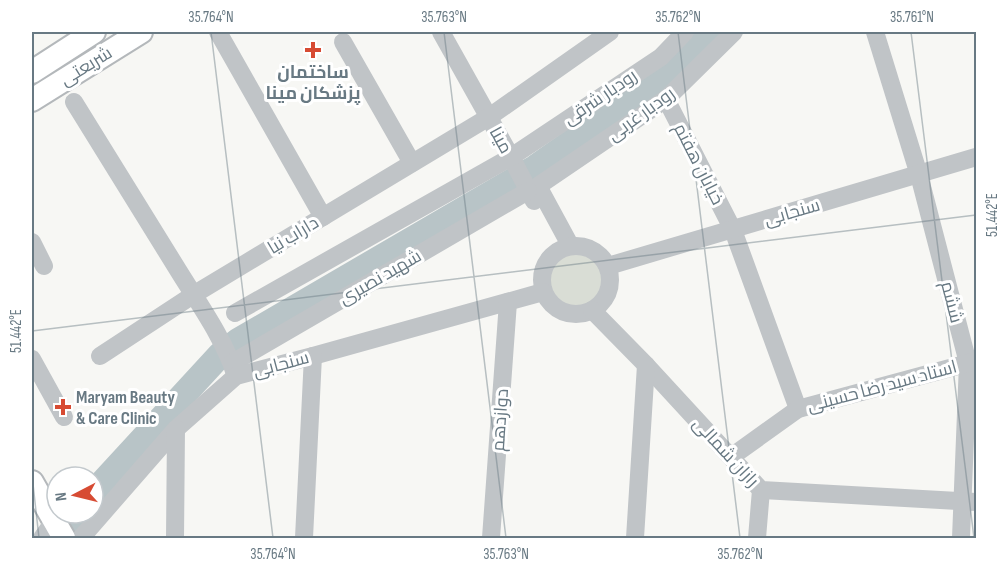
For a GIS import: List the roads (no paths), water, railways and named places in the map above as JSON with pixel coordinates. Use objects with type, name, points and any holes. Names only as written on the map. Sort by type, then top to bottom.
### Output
[{"type":"main road","name":"شریعتی","points":[[32,72],[94,32]]},
{"type":"main road","name":"شریعتی","points":[[33,95],[141,32]]},
{"type":"main road","points":[[32,482],[59,532]]},
{"type":"street","points":[[218,32],[323,217]]},
{"type":"street","name":"مینا","points":[[441,32],[511,157],[533,188],[565,247]]},
{"type":"street","name":"داراب نیا","points":[[100,356],[194,295],[489,117],[610,32]]},
{"type":"street","name":"رودبار شرقی","points":[[511,157],[661,57],[685,32]]},
{"type":"street","name":"رودبار غربی","points":[[533,188],[666,99],[734,32]]},
{"type":"street","name":"ششم","points":[[875,32],[919,175],[972,362],[970,501],[961,538]]},
{"type":"street","points":[[343,42],[412,163]]},
{"type":"street","name":"خیابان هفتم","points":[[666,99],[732,230],[798,409]]},
{"type":"street","points":[[74,102],[194,295],[234,370]]},
{"type":"street","points":[[235,314],[511,157]]},
{"type":"street","name":"سنجابی","points":[[608,266],[976,157]]},
{"type":"street","name":"شهید نصیری","points":[[234,370],[533,188]]},
{"type":"street","points":[[32,242],[44,266]]},
{"type":"street","points":[[579,245],[588,247],[603,258],[608,266],[610,286],[600,304],[592,310],[581,314],[569,314],[558,310],[543,292],[542,272],[546,262],[552,254],[565,247],[579,245]]},
{"type":"street","name":"سنجابی","points":[[59,532],[176,429],[234,370],[313,356],[543,292]]},
{"type":"street","name":"دوازدهم","points":[[491,538],[508,302]]},
{"type":"street","name":"رازان شمالی","points":[[592,310],[761,490],[970,501]]},
{"type":"street","points":[[304,538],[313,356]]},
{"type":"street","points":[[32,359],[64,417]]},
{"type":"street","name":"استاد سید رضا حسینی","points":[[731,457],[798,409],[972,362]]},
{"type":"street","points":[[635,538],[646,365]]},
{"type":"street","points":[[175,538],[176,429]]},
{"type":"street","points":[[757,538],[761,490]]},
{"type":"waterway","points":[[105,480],[220,355],[238,341],[535,168],[667,75],[711,32]]},
{"type":"waterway","points":[[57,538],[66,525]]},
{"type":"place","name":"ساختمان پزشكان مينا","points":[[313,50]]},
{"type":"place","name":"Maryam Beauty & Care Clinic","points":[[63,407]]}]
